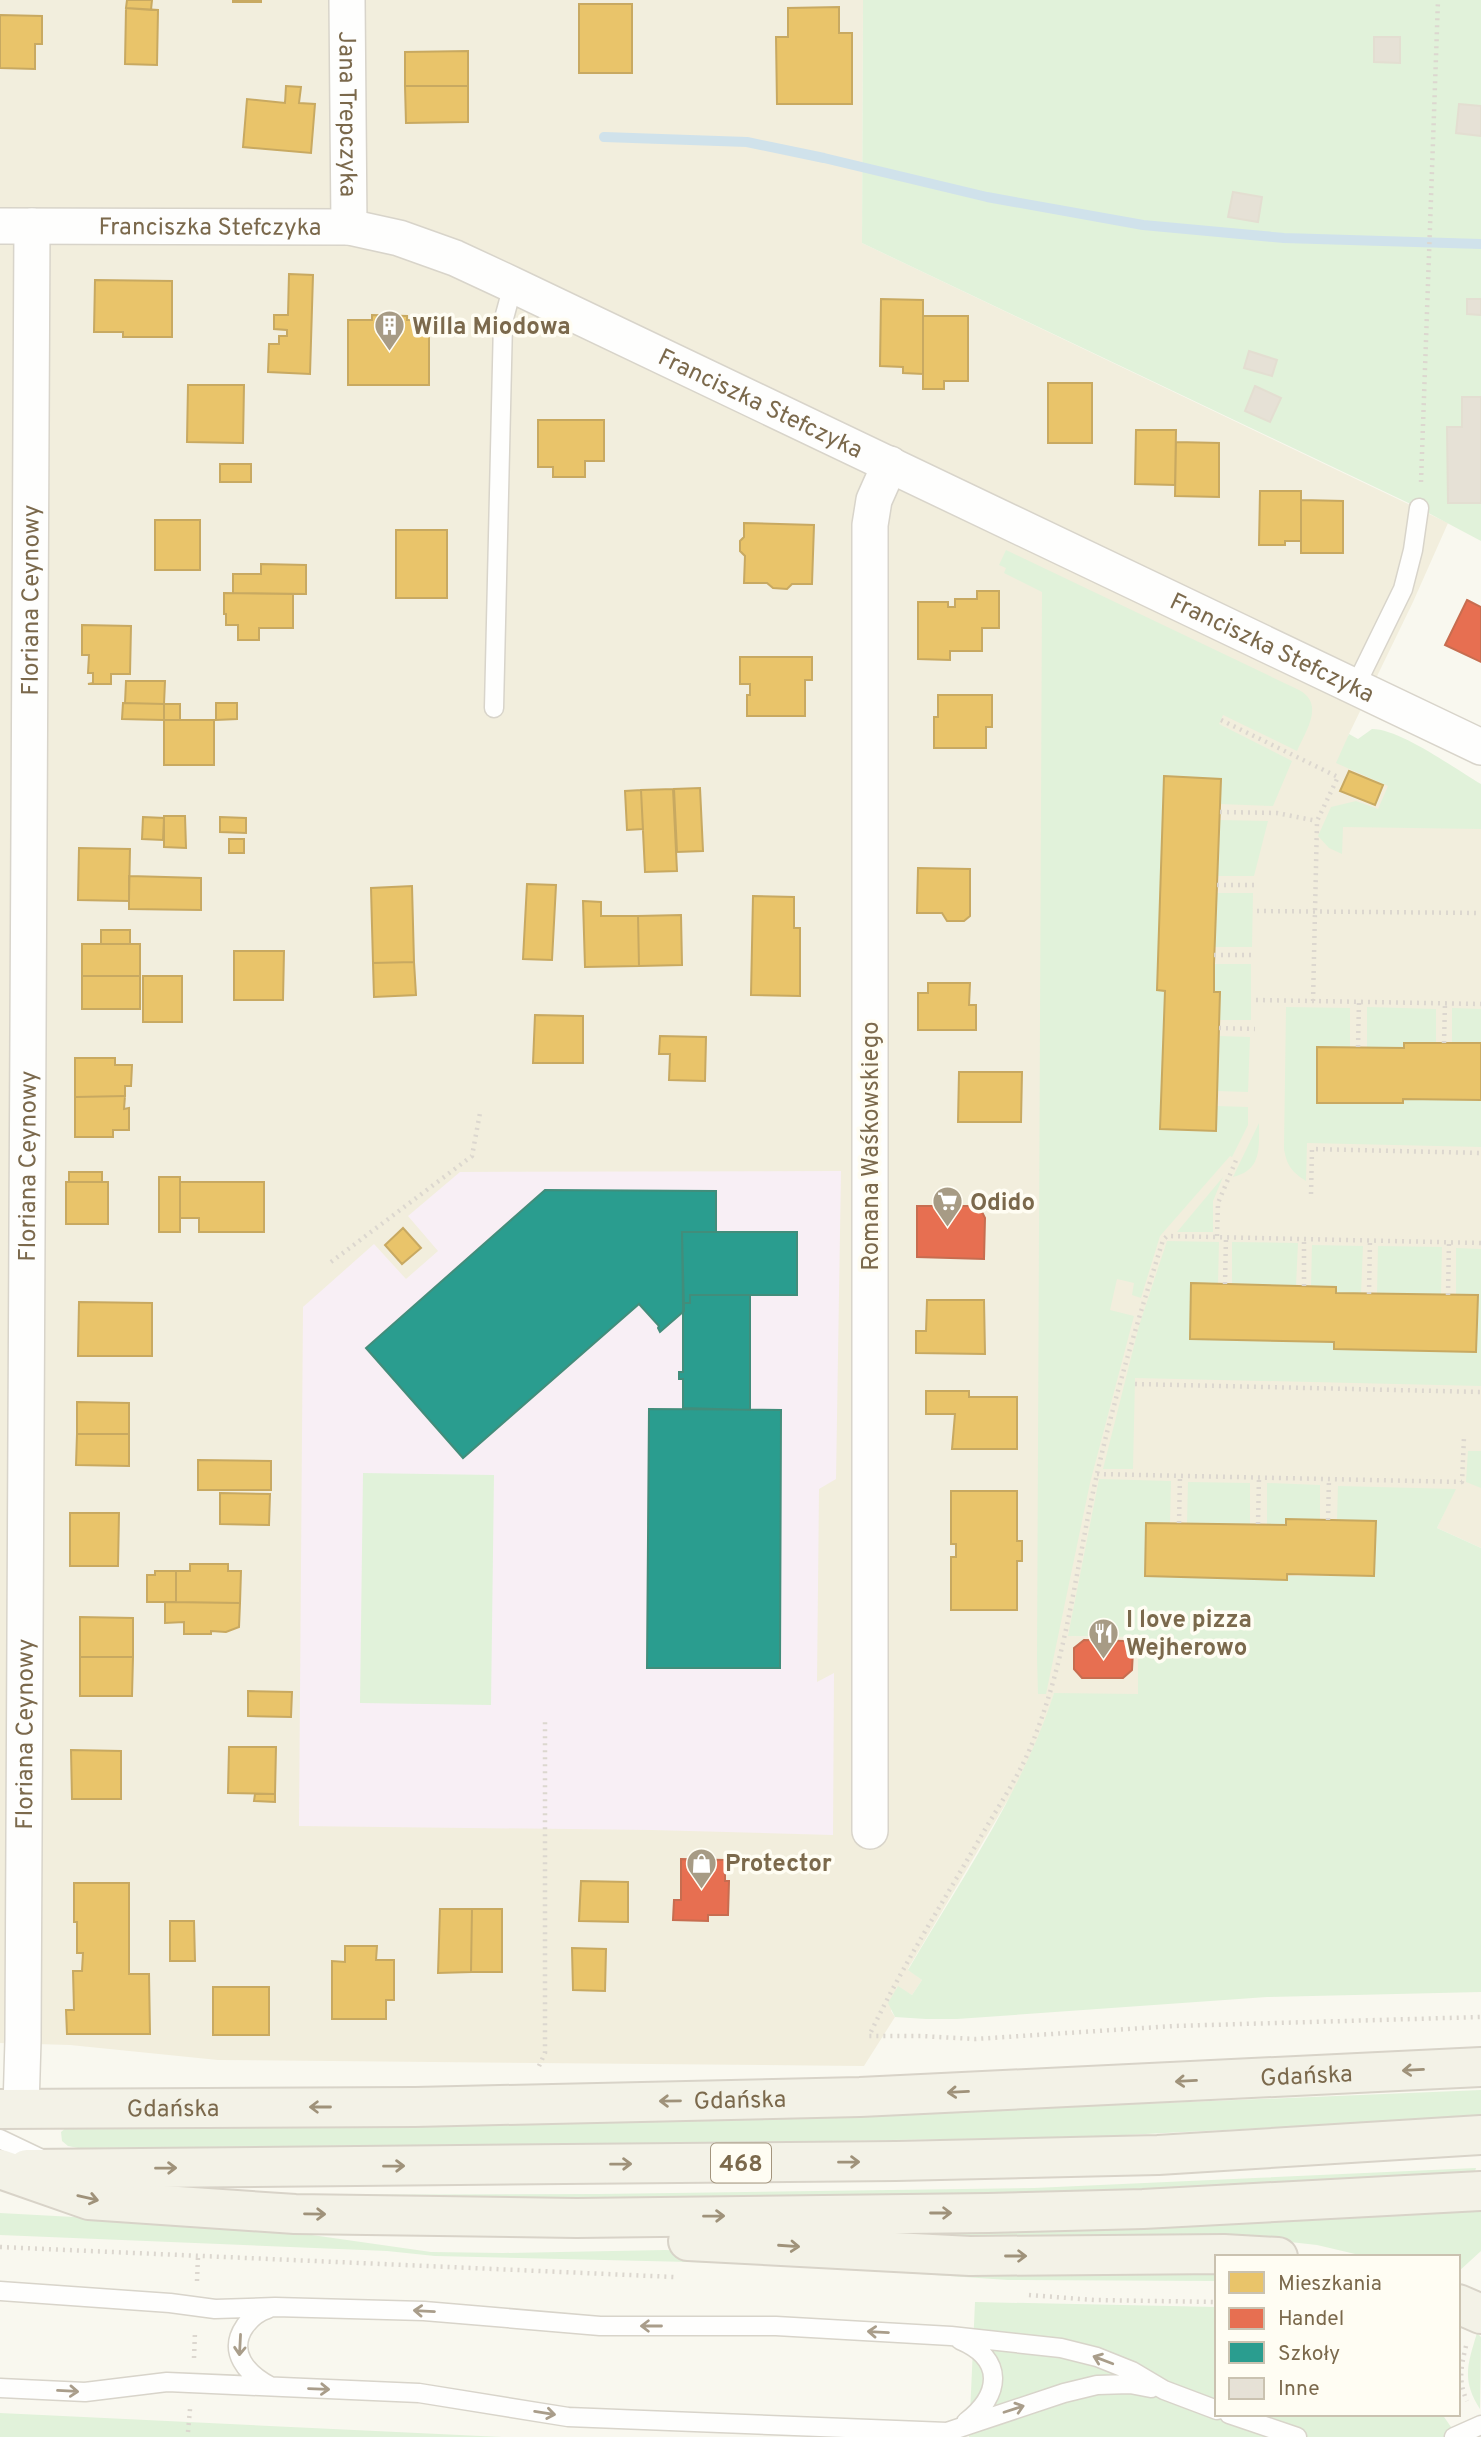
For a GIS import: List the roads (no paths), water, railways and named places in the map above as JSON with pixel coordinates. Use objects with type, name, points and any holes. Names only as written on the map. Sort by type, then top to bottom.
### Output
[{"type":"main road","name":"Gdańska","points":[[16,2125],[415,2107],[860,2097],[1481,2067]]},
{"type":"main road","name":"468","points":[[0,2169],[1158,2155],[1481,2135]]},
{"type":"main road","points":[[0,2169],[89,2200],[295,2214],[577,2218],[1143,2209],[1481,2191]]},
{"type":"main road","points":[[577,2218],[658,2240],[750,2243],[899,2254],[1242,2255]]},
{"type":"street","name":"Jana Trepczyka","points":[[347,0],[349,227]]},
{"type":"street","name":"Franciszka Stefczyka","points":[[16,226],[349,227],[399,238],[454,258],[513,285],[1481,747]]},
{"type":"street","name":"Floriana Ceynowy","points":[[16,226],[23,2040],[16,2125]]},
{"type":"street","name":"Romana Waśkowskiego","points":[[870,1831],[870,525],[874,500],[890,464]]},
{"type":"lane","points":[[494,708],[503,322],[513,285]]},
{"type":"lane","points":[[1355,687],[1403,589],[1413,550],[1419,508]]},
{"type":"lane","points":[[16,2125],[61,2169]]},
{"type":"lane","points":[[0,2291],[215,2309],[275,2307],[424,2311],[600,2326],[776,2326],[951,2336],[1061,2348],[1097,2357],[1132,2371],[1164,2390]]},
{"type":"lane","points":[[271,2386],[256,2378],[244,2366],[239,2357],[238,2346],[240,2333],[248,2322],[260,2312],[275,2307]]},
{"type":"lane","points":[[947,2431],[967,2421],[982,2409],[991,2394],[993,2378],[987,2359],[973,2346],[951,2336]]},
{"type":"lane","points":[[0,2388],[85,2392],[167,2382],[271,2386],[419,2393],[568,2417],[947,2431],[1097,2385],[1130,2384],[1164,2390],[1215,2409]]},
{"type":"lane","points":[[1231,2416],[1266,2437]]},
{"type":"lane","points":[[1235,2416],[1297,2437]]},
{"type":"lane","points":[[1454,2437],[1481,2426]]},
{"type":"waterway","points":[[604,137],[747,142],[987,197],[1143,225],[1284,238],[1481,244]]},
{"type":"place","name":"Willa Miodowa","points":[[389,353]]},
{"type":"place","name":"Odido","points":[[947,1229]]},
{"type":"place","name":"I love pizza Wejherowo","points":[[1103,1660]]},
{"type":"place","name":"Protector","points":[[702,1890]]}]
